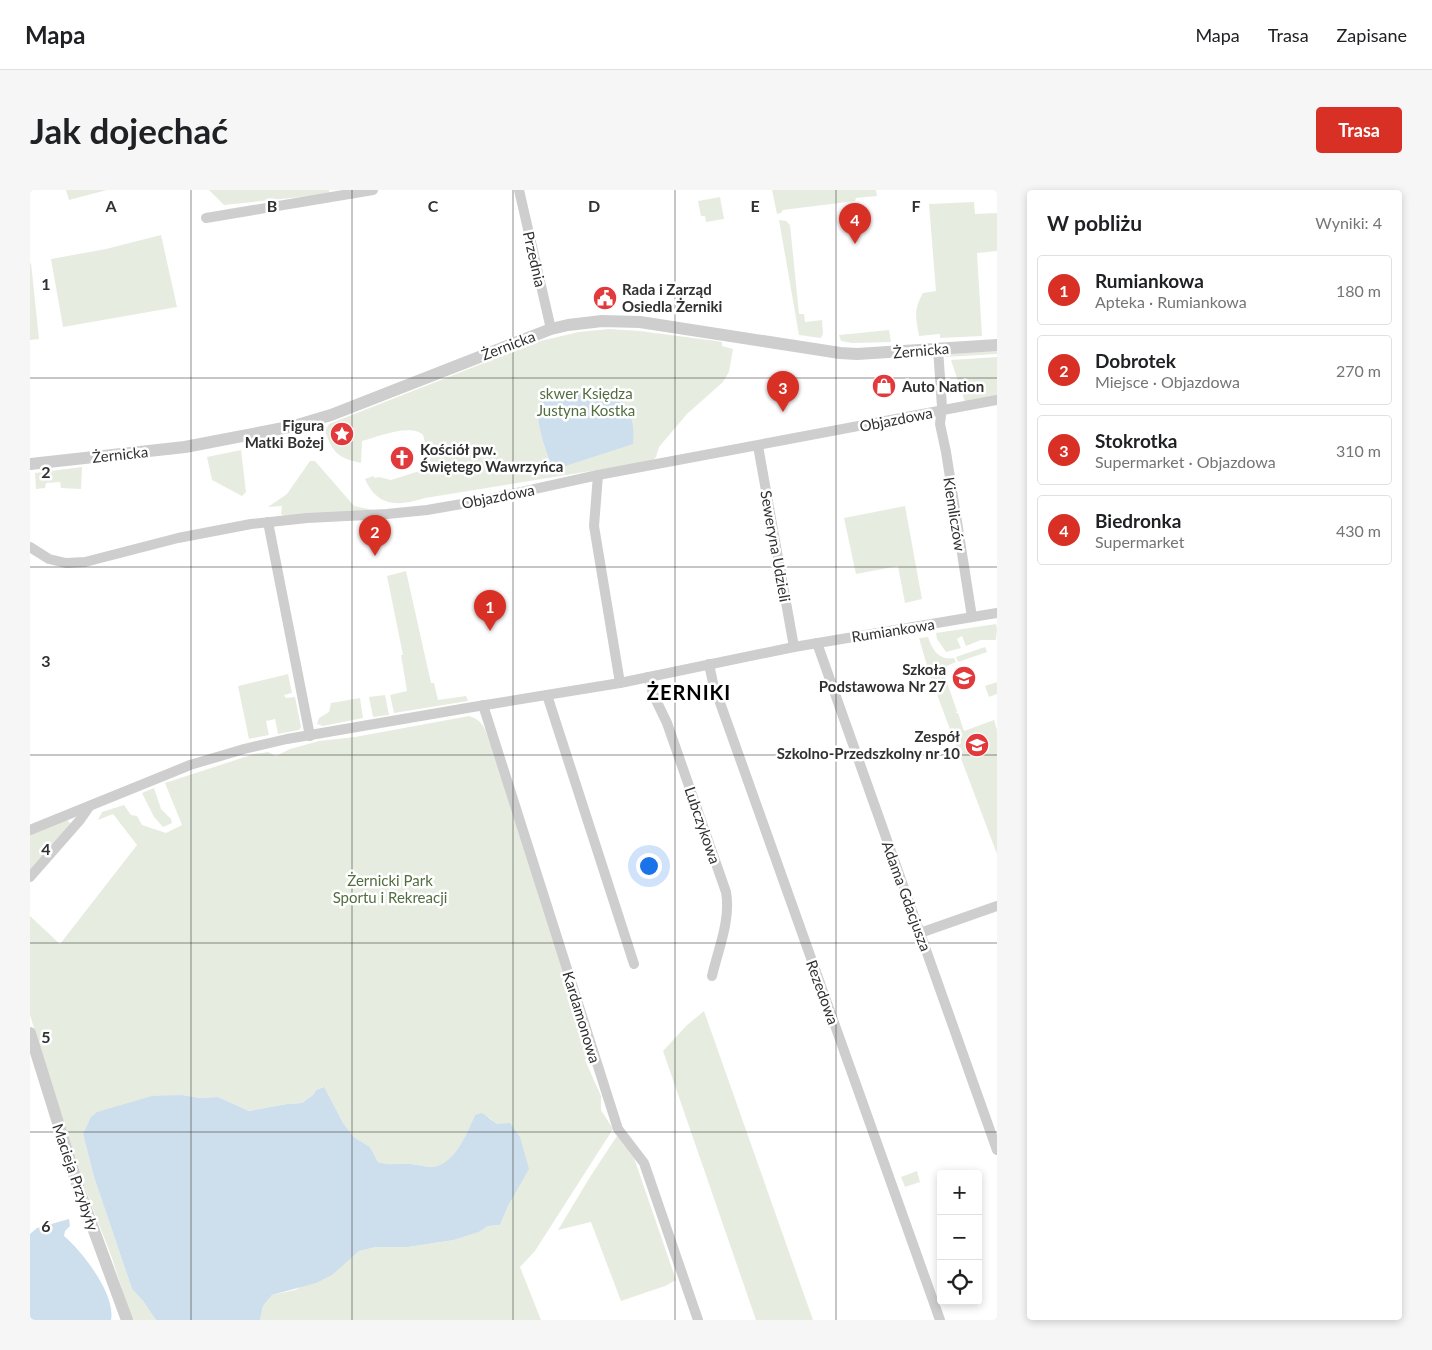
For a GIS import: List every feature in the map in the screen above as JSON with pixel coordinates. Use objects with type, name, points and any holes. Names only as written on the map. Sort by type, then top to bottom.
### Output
[{"type":"street","points":[[206,218],[373,190]]},
{"type":"street","name":"Przednia","points":[[519,190],[551,329]]},
{"type":"street","name":"Żernicka","points":[[30,464],[184,446],[314,421],[551,329],[575,324],[617,321],[640,322],[840,353],[867,354],[997,345]]},
{"type":"street","name":"Kiemliczów","points":[[938,348],[940,424],[972,617]]},
{"type":"street","name":"Objazdowa","points":[[30,547],[48,559],[75,563],[109,557],[194,534],[268,522],[427,510],[486,500],[598,475],[997,400]]},
{"type":"street","name":"Seweryna Udzieli","points":[[758,446],[794,647]]},
{"type":"street","points":[[598,475],[594,526],[620,683]]},
{"type":"street","points":[[268,522],[310,736]]},
{"type":"street","name":"Rumiankowa","points":[[30,830],[166,774],[214,757],[275,742],[620,683],[794,647],[997,613]]},
{"type":"street","name":"Adama Gdacjusza","points":[[817,643],[997,1150]]},
{"type":"street","name":"Rezedowa","points":[[709,664],[716,692],[940,1320]]},
{"type":"street","name":"Lubczykowa","points":[[648,677],[654,696],[667,723],[726,892],[728,904],[726,919],[712,976]]},
{"type":"street","points":[[547,695],[634,964]]},
{"type":"street","name":"Kardamonowa","points":[[484,705],[618,1129],[644,1163],[698,1320]]},
{"type":"street","name":"Rumiankowa","points":[[30,877],[89,807]]},
{"type":"street","points":[[920,933],[997,906]]},
{"type":"street","name":"Macieja Przybyły","points":[[30,1033],[79,1190],[126,1320]]},
{"type":"green space","points":[[66,190],[107,190],[69,200]]},
{"type":"green space","points":[[209,190],[329,190],[329,194],[224,205]]},
{"type":"green space","points":[[772,190],[876,190],[877,196],[856,198],[855,201],[783,210],[777,214]]},
{"type":"green space","points":[[720,197],[724,219],[706,222],[705,216],[701,216],[698,201]]},
{"type":"green space","points":[[974,202],[975,214],[997,213],[997,251],[977,253],[982,336],[940,338],[940,334],[919,336],[916,314],[918,304],[923,293],[936,291],[929,204]]},
{"type":"green space","points":[[779,220],[786,221],[790,225],[799,314],[804,314],[805,322],[822,320],[823,333],[821,338],[799,335]]},
{"type":"green space","points":[[161,235],[177,307],[63,327],[51,259],[106,249]]},
{"type":"green space","points":[[30,264],[39,339],[30,340]]},
{"type":"green space","name":"skwer Księdza Justyna Kostka","points":[[609,329],[716,341],[722,342],[722,346],[733,349],[729,372],[723,382],[687,414],[659,447],[656,457],[652,461],[398,503],[383,500],[376,495],[365,479],[373,476],[375,478],[391,480],[432,467],[423,435],[411,430],[385,434],[362,441],[361,463],[347,459],[337,453],[325,431],[329,424],[540,341],[579,332]]},
{"type":"green space","points":[[889,330],[891,342],[852,343],[841,341],[839,335]]},
{"type":"green space","points":[[997,349],[997,354],[944,357],[947,354]]},
{"type":"green space","points":[[997,357],[997,396],[965,402],[951,360]]},
{"type":"green space","points":[[241,450],[246,492],[242,496],[212,480],[207,457]]},
{"type":"green space","points":[[310,461],[315,461],[354,506],[373,510],[284,516],[281,514],[282,506],[268,507],[287,494]]},
{"type":"green space","points":[[82,467],[81,489],[61,488],[60,482],[46,483],[45,488],[36,489],[35,473]]},
{"type":"green space","points":[[905,506],[922,599],[905,603],[898,566],[856,574],[844,518]]},
{"type":"green space","points":[[406,571],[431,683],[434,683],[438,700],[466,696],[468,701],[394,713],[390,695],[407,691],[401,655],[403,655],[387,576]]},
{"type":"green space","points":[[996,624],[996,640],[981,640],[966,646],[962,636],[957,639],[961,648],[946,652],[937,639],[936,633]]},
{"type":"green space","points":[[928,637],[940,656],[954,658],[956,662],[942,668],[957,711],[956,713],[958,713],[964,731],[994,720],[997,730],[997,854],[930,676],[919,638]]},
{"type":"green space","points":[[985,647],[987,652],[958,662],[956,657]]},
{"type":"green space","points":[[288,674],[292,693],[284,695],[286,698],[295,697],[301,727],[299,730],[278,734],[275,719],[266,721],[269,735],[249,739],[238,686]]},
{"type":"green space","points":[[997,682],[997,694],[989,697],[985,686]]},
{"type":"green space","points":[[385,695],[389,715],[373,717],[369,697]]},
{"type":"green space","points":[[360,698],[363,718],[323,726],[317,724],[319,718],[329,712],[331,703]]},
{"type":"green space","name":"Żernicki Park Sportu i Rekreacji","points":[[469,716],[481,724],[486,731],[491,745],[560,955],[589,1055],[585,1060],[601,1096],[601,1110],[613,1129],[535,1251],[520,1267],[541,1320],[260,1320],[263,1306],[272,1295],[295,1290],[345,1262],[359,1251],[376,1247],[408,1247],[454,1240],[479,1232],[488,1226],[500,1225],[509,1204],[496,1124],[490,1118],[475,1115],[454,1155],[440,1165],[432,1167],[383,1163],[378,1162],[370,1147],[354,1137],[343,1123],[323,1087],[316,1090],[313,1095],[302,1103],[249,1111],[218,1097],[200,1098],[182,1095],[97,1112],[83,1134],[94,1177],[132,1289],[156,1320],[132,1320],[112,1258],[69,1147],[30,1015],[30,916],[60,944],[137,845],[113,814],[98,820],[102,812],[124,805],[131,815],[137,816],[142,825],[166,833],[182,825],[165,783],[254,754],[268,752],[276,756],[290,749],[319,741],[355,737]]},
{"type":"green space","points":[[154,788],[161,809],[171,819],[172,823],[163,827],[154,817],[142,793]]},
{"type":"green space","points":[[67,820],[71,824],[30,870],[30,835]]},
{"type":"green space","points":[[704,1011],[813,1320],[756,1320],[663,1051],[686,1026]]},
{"type":"green space","points":[[617,1136],[634,1158],[676,1280],[665,1286],[621,1301],[591,1222],[558,1230]]},
{"type":"green space","points":[[917,1171],[920,1182],[905,1187],[901,1177]]},
{"type":"water","points":[[601,387],[617,395],[628,409],[633,426],[633,444],[553,470],[540,428],[539,402]]},
{"type":"water","points":[[324,1087],[343,1123],[354,1137],[370,1147],[378,1162],[383,1163],[432,1167],[440,1165],[448,1160],[459,1147],[475,1115],[482,1113],[497,1124],[510,1123],[520,1137],[529,1169],[509,1204],[500,1225],[488,1226],[479,1232],[454,1240],[408,1247],[376,1247],[359,1251],[332,1275],[316,1283],[272,1295],[263,1306],[260,1320],[156,1320],[132,1289],[94,1177],[83,1134],[91,1117],[97,1112],[152,1096],[218,1097],[249,1111],[302,1103],[313,1095],[316,1090]]},
{"type":"water","points":[[69,1219],[70,1226],[65,1231],[64,1236],[89,1263],[103,1287],[111,1310],[111,1320],[30,1320],[30,1234],[37,1228]]},
{"type":"place","name":"Biedronka","points":[[855,244]]},
{"type":"place","name":"Rada i Zarząd Osiedla Żerniki","points":[[605,298]]},
{"type":"place","name":"Auto Nation","points":[[884,386]]},
{"type":"place","name":"Stokrotka","points":[[783,412]]},
{"type":"place","name":"Figura Matki Bożej","points":[[342,434]]},
{"type":"place","name":"Kościół pw. Świętego Wawrzyńca","points":[[402,458]]},
{"type":"place","name":"Dobrotek","points":[[375,556]]},
{"type":"place","name":"Rumiankowa","points":[[490,631]]},
{"type":"place","name":"Szkoła Podstawowa Nr 27","points":[[964,678]]},
{"type":"place","name":"Zespół Szkolno-Przedszkolny nr 10","points":[[977,745]]},
{"type":"district","name":"ŻERNIKI","points":[[689,692]]}]
